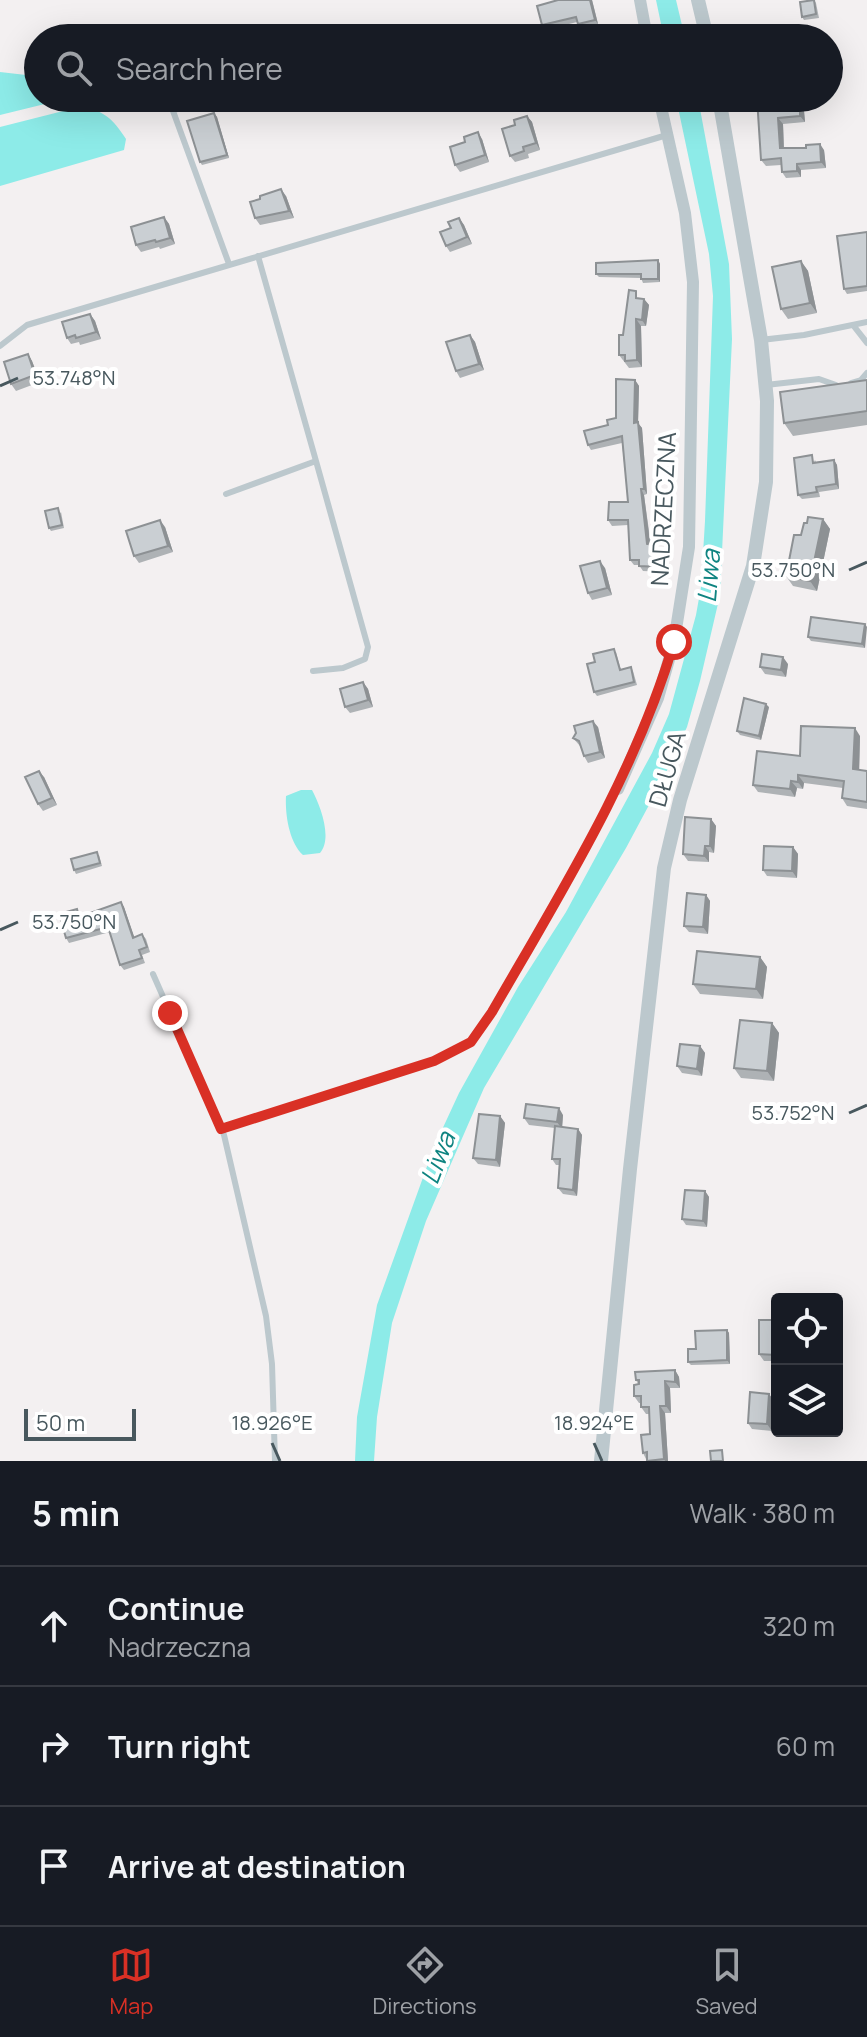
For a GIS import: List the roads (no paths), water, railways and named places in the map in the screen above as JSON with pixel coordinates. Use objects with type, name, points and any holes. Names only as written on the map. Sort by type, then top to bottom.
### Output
[{"type":"street","points":[[640,0],[644,24]]},
{"type":"street","points":[[698,0],[704,24]]},
{"type":"street","name":"NADRZECZNA","points":[[618,789],[658,698],[670,656],[689,547],[693,282],[685,213],[662,112]]},
{"type":"street","name":"DŁUGA","points":[[601,1461],[664,868],[680,800],[753,566],[766,482],[766,385],[761,340],[721,112]]},
{"type":"lane","points":[[173,112],[229,264]]},
{"type":"lane","points":[[0,346],[27,325],[667,135]]},
{"type":"lane","points":[[258,256],[368,647],[365,659],[343,668],[313,671]]},
{"type":"lane","points":[[761,340],[867,322]]},
{"type":"lane","points":[[853,325],[867,343]]},
{"type":"lane","points":[[766,385],[819,379],[830,385],[843,386],[861,380],[867,373]]},
{"type":"lane","points":[[226,494],[316,461]]},
{"type":"lane","name":"NADRZECZNA","points":[[221,1129],[434,1061],[471,1042],[500,998],[618,789]]},
{"type":"lane","points":[[153,974],[221,1129],[266,1316],[272,1364],[275,1461]]},
{"type":"water","points":[[656,0],[676,0],[682,24],[661,24]]},
{"type":"water","points":[[0,72],[24,75],[24,109],[0,115]]},
{"type":"water","points":[[59,112],[99,112],[112,121],[126,139],[124,150],[0,186],[0,127]]},
{"type":"water","name":"Liwa","points":[[679,112],[701,112],[729,264],[732,339],[720,595],[700,681],[687,727],[664,777],[626,848],[484,1088],[426,1221],[392,1323],[377,1417],[374,1461],[355,1461],[357,1417],[377,1305],[434,1147],[459,1093],[518,987],[566,912],[652,753],[669,714],[701,587],[713,296],[709,254]]},
{"type":"water","points":[[301,790],[312,790],[321,813],[325,839],[320,853],[303,855],[291,835],[286,796]]}]
